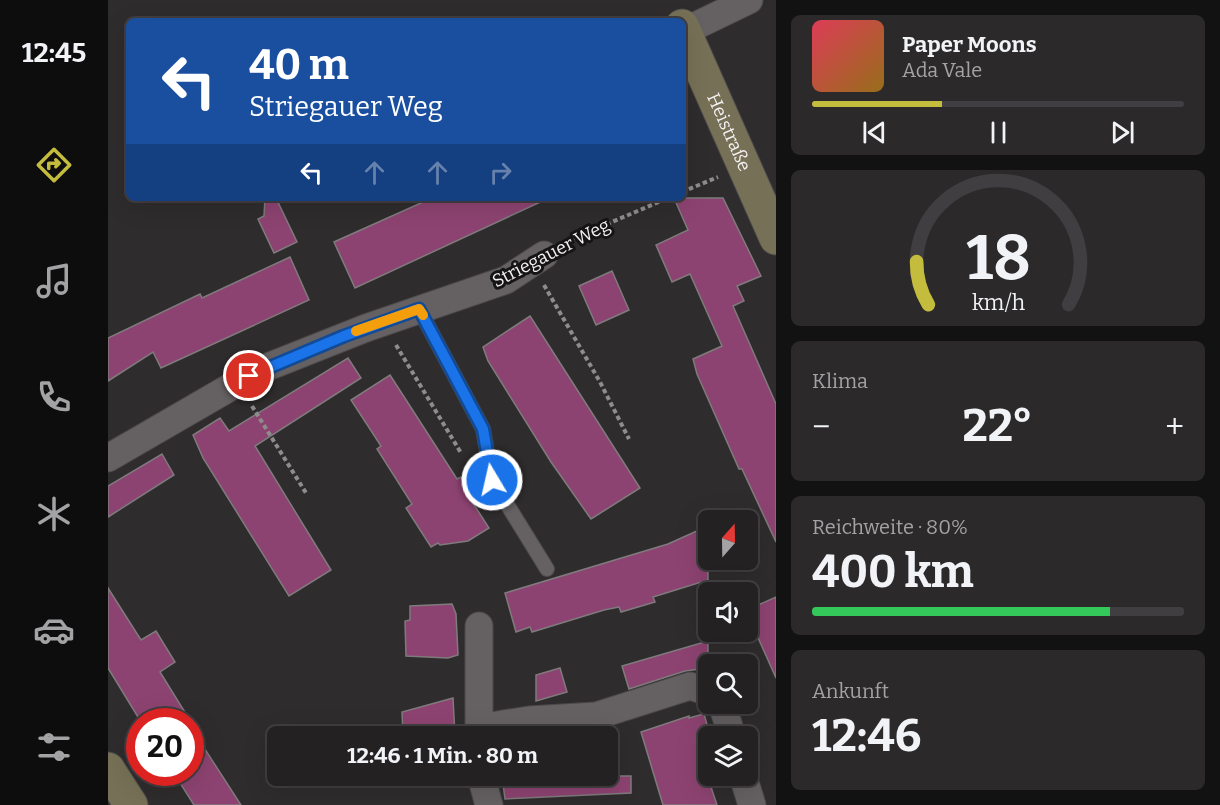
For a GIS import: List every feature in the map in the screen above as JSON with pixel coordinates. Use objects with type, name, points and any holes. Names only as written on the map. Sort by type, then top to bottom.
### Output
[{"type":"street","name":"Heistraße","points":[[669,0],[678,18]]},
{"type":"street","points":[[686,24],[749,0]]},
{"type":"street","name":"Heistraße","points":[[686,35],[776,238]]},
{"type":"street","name":"Striegauer Weg","points":[[108,458],[260,370],[382,322],[506,280],[538,260]]},
{"type":"street","points":[[479,626],[479,726]]},
{"type":"street","points":[[504,726],[530,720],[596,716],[690,686],[698,689]]},
{"type":"street","points":[[108,769],[131,805]]},
{"type":"street","points":[[484,786],[489,805]]},
{"type":"street","points":[[746,786],[752,805]]},
{"type":"lane","points":[[419,309],[483,429],[492,480],[548,569]]},
{"type":"path","points":[[686,190],[744,166]]},
{"type":"path","name":"Striegauer Weg","points":[[538,260],[572,238],[661,201]]},
{"type":"path","points":[[538,260],[629,439]]},
{"type":"path","points":[[382,322],[460,453]]},
{"type":"path","points":[[238,382],[306,493]]},
{"type":"building","points":[[686,198],[723,198],[761,276],[737,286],[744,301],[733,306],[776,404],[776,542],[742,469],[739,469],[697,374],[693,359],[722,346],[690,274],[672,282],[656,245],[688,230],[675,201],[686,201]]},
{"type":"building","points":[[265,201],[277,201],[297,242],[274,253],[258,219],[264,216]]},
{"type":"building","points":[[425,201],[543,201],[355,288],[334,242]]},
{"type":"building","points":[[290,257],[309,300],[161,368],[153,352],[108,381],[108,338],[200,294],[202,298]]},
{"type":"building","points":[[612,271],[629,310],[596,325],[579,286]]},
{"type":"building","points":[[530,316],[640,488],[591,519],[551,462],[488,361],[483,347]]},
{"type":"building","points":[[348,358],[361,378],[255,446],[331,570],[289,596],[203,458],[193,435],[220,418],[229,431]]},
{"type":"building","points":[[390,375],[457,479],[461,477],[475,498],[471,500],[489,528],[468,541],[440,545],[438,543],[431,547],[406,508],[412,504],[377,449],[381,446],[351,400]]},
{"type":"building","points":[[162,454],[174,475],[108,517],[108,486]]},
{"type":"building","points":[[698,530],[698,570],[708,570],[708,580],[653,597],[655,602],[621,612],[619,607],[532,632],[530,627],[516,632],[505,593],[668,544]]},
{"type":"building","points":[[108,588],[141,640],[156,631],[175,662],[160,672],[182,708],[132,708],[108,668]]},
{"type":"building","points":[[776,597],[776,678],[758,638],[758,605]]},
{"type":"building","points":[[452,604],[456,614],[458,655],[448,658],[406,656],[405,621],[410,620],[410,606]]},
{"type":"building","points":[[708,642],[708,654],[698,654],[698,669],[685,671],[629,689],[622,666]]},
{"type":"building","points":[[560,668],[567,692],[536,701],[536,675]]},
{"type":"building","points":[[453,698],[454,726],[403,726],[402,712]]},
{"type":"building","points":[[704,714],[707,726],[698,726],[698,786],[711,786],[717,805],[663,805],[641,732],[689,716],[689,718]]},
{"type":"building","points":[[204,748],[241,805],[194,805],[182,786],[204,786]]},
{"type":"building","points":[[618,776],[631,776],[631,793],[505,799],[503,786],[618,786]]},
{"type":"slow traffic","points":[[356,331],[419,309],[423,315]]},
{"type":"route","points":[[249,376],[344,336],[419,309],[483,429],[492,480]]}]
